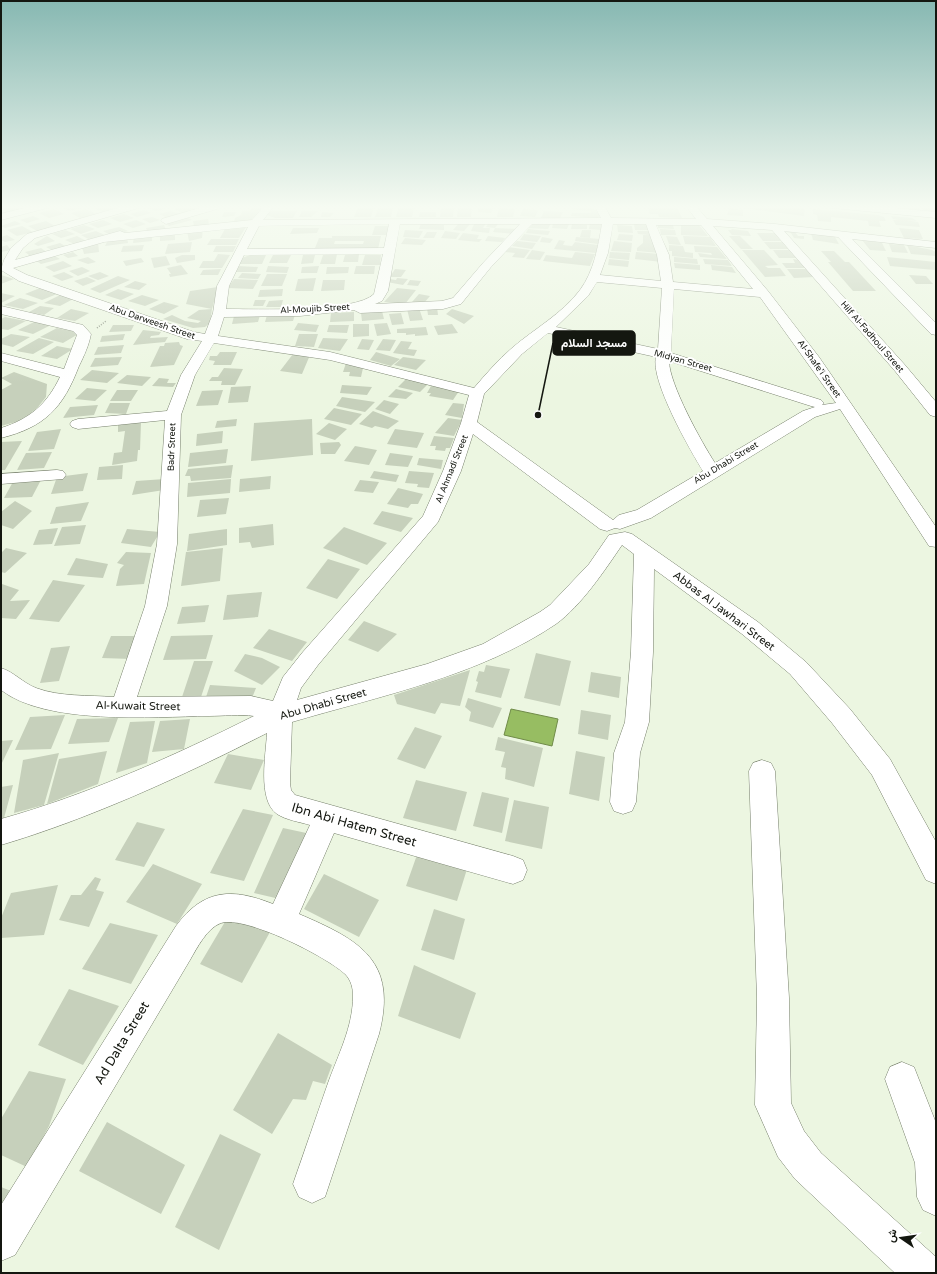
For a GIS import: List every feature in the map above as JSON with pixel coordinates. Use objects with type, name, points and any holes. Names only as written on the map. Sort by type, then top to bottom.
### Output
[{"type":"street","points":[[8,266],[14,264]]},
{"type":"street","name":"Badr Street","points":[[122,707],[156,606],[168,537],[173,415],[188,375],[210,339],[219,313],[223,286],[233,264]]},
{"type":"street","name":"Al-Moujib Street","points":[[219,313],[335,309],[364,304],[377,299],[382,290],[387,264]]},
{"type":"street","points":[[335,309],[386,309],[454,303],[463,295],[488,264]]},
{"type":"street","name":"Al Ahmadi Street","points":[[280,715],[291,684],[310,659],[431,518],[442,496],[469,424],[477,393],[485,382],[518,351],[547,329],[573,306],[584,293],[593,278],[598,264]]},
{"type":"street","points":[[666,264],[669,285],[662,370],[666,384],[696,447],[712,471]]},
{"type":"street","name":"Al-Shafe'i Street","points":[[740,264],[764,294],[840,398],[936,541]]},
{"type":"street","name":"Hilf Al-Fadhoul Street","points":[[808,264],[900,368],[936,412]]},
{"type":"street","points":[[871,264],[936,331]]},
{"type":"street","name":"Abu Darweesh Street","points":[[8,266],[9,271],[23,278],[178,332],[210,339],[330,356],[477,393]]},
{"type":"street","points":[[8,283],[23,278]]},
{"type":"street","points":[[593,278],[764,294]]},
{"type":"street","points":[[1,310],[78,328],[83,331],[84,336],[69,375],[53,405],[48,411],[29,423],[1,433]]},
{"type":"street","name":"Midyan Street","points":[[547,329],[664,355],[814,410],[840,417],[857,424]]},
{"type":"street","points":[[1,357],[69,375]]},
{"type":"street","name":"Abu Dhabi Street","points":[[1,832],[33,823],[122,788],[230,740],[280,715],[430,672],[491,650],[548,618],[558,610],[592,574],[619,531],[638,523],[644,514],[712,471],[814,410],[840,398]]},
{"type":"street","points":[[78,424],[173,415]]},
{"type":"street","name":"Abbas Al Jawhari Street","points":[[469,424],[619,531],[644,552],[750,628],[798,668],[819,691],[880,767],[936,870]]},
{"type":"street","points":[[1,479],[57,475]]},
{"type":"street","points":[[623,802],[627,754],[637,722],[642,652],[644,552]]},
{"type":"street","name":"Al-Kuwait Street","points":[[1,677],[14,687],[42,700],[122,707],[252,706],[269,709],[280,715]]},
{"type":"street","name":"Ibn Abi Hatem Street","points":[[280,715],[278,794],[286,805],[327,818],[513,870]]},
{"type":"street","points":[[762,771],[773,998],[773,1106],[791,1144],[808,1166],[924,1273]]},
{"type":"street","points":[[282,921],[327,818]]},
{"type":"street","name":"Ad Dalta Street","points":[[1,1241],[179,949],[200,920],[211,912],[223,908],[237,908],[282,921],[344,954],[356,963],[364,973],[368,984],[368,1015],[312,1184]]},
{"type":"street","points":[[902,1079],[933,1163],[936,1197]]},
{"type":"path","points":[[84,336],[118,310]]},
{"type":"shaded area","points":[[511,709],[558,719],[552,746],[504,735]]},
{"type":"building","points":[[53,264],[69,264],[72,266],[54,272],[45,267]]},
{"type":"building","points":[[153,264],[170,265],[154,268]]},
{"type":"building","points":[[201,264],[224,264],[222,268],[199,268]]},
{"type":"building","points":[[575,264],[591,264],[590,266]]},
{"type":"building","points":[[608,264],[628,264],[628,267]]},
{"type":"building","points":[[674,264],[700,265],[700,270],[675,268]]},
{"type":"building","points":[[711,264],[731,264],[732,266]]},
{"type":"building","points":[[754,264],[777,264],[765,266],[768,268],[780,268],[786,276],[765,277]]},
{"type":"building","points":[[783,264],[803,264],[806,268],[786,268]]},
{"type":"building","points":[[830,264],[851,264],[876,291],[853,291]]},
{"type":"building","points":[[889,264],[936,264],[936,272],[935,270],[890,266]]},
{"type":"building","points":[[181,265],[188,274],[170,277],[169,274],[171,274],[167,268]]},
{"type":"building","points":[[711,265],[732,267],[736,273],[712,270]]},
{"type":"building","points":[[238,266],[258,267],[256,272],[235,272]]},
{"type":"building","points":[[268,266],[289,267],[287,273],[266,272]]},
{"type":"building","points":[[319,266],[317,273],[301,273],[302,267]]},
{"type":"building","points":[[356,266],[375,266],[374,274],[354,274]]},
{"type":"building","points":[[82,267],[90,271],[78,276],[69,271]]},
{"type":"building","points":[[327,267],[349,267],[348,273],[326,274]]},
{"type":"building","points":[[221,269],[218,275],[200,275],[203,270]]},
{"type":"building","points":[[395,269],[406,270],[401,277],[390,277]]},
{"type":"building","points":[[787,269],[807,269],[814,277],[794,278]]},
{"type":"building","points":[[64,272],[74,277],[62,281],[52,276]]},
{"type":"building","points":[[100,272],[109,276],[98,280],[88,276]]},
{"type":"building","points":[[242,273],[261,274],[258,279],[238,278]]},
{"type":"building","points":[[267,274],[287,274],[282,286],[261,286]]},
{"type":"building","points":[[1,275],[14,279],[1,284]]},
{"type":"building","points":[[909,275],[926,276],[933,284],[916,284]]},
{"type":"building","points":[[118,276],[130,280],[100,293],[90,289]]},
{"type":"building","points":[[87,277],[96,281],[83,286],[74,281]]},
{"type":"building","points":[[316,278],[313,291],[295,291],[298,279]]},
{"type":"building","points":[[397,278],[408,279],[403,285],[387,282],[389,279],[396,280]]},
{"type":"building","points":[[234,279],[258,280],[253,289],[228,288]]},
{"type":"building","points":[[323,280],[345,280],[344,290],[321,291]]},
{"type":"building","points":[[410,280],[421,281],[418,286],[407,285]]},
{"type":"building","points":[[135,281],[147,284],[139,290],[124,287]]},
{"type":"building","points":[[218,287],[212,309],[186,304],[190,291]]},
{"type":"building","points":[[40,288],[57,294],[42,300],[25,294]]},
{"type":"building","points":[[397,288],[416,290],[405,304],[384,302]]},
{"type":"building","points":[[118,289],[134,294],[121,300],[105,295]]},
{"type":"building","points":[[283,289],[282,296],[258,297],[260,290]]},
{"type":"building","points":[[1,293],[15,296],[1,303]]},
{"type":"building","points":[[419,294],[430,296],[424,303],[412,302]]},
{"type":"building","points":[[60,295],[75,298],[60,306],[44,303]]},
{"type":"building","points":[[142,295],[159,300],[145,306],[128,301]]},
{"type":"building","points":[[20,298],[38,303],[23,309],[4,305]]},
{"type":"building","points":[[255,300],[266,300],[263,306],[253,306]]},
{"type":"building","points":[[283,300],[281,307],[266,307],[269,301]]},
{"type":"building","points":[[164,302],[179,306],[164,314],[149,309]]},
{"type":"building","points":[[40,306],[54,308],[44,315],[29,312]]},
{"type":"building","points":[[437,307],[438,315],[428,315],[427,308]]},
{"type":"building","points":[[419,308],[423,320],[410,321],[407,309]]},
{"type":"building","points":[[71,309],[89,313],[75,321],[57,318]]},
{"type":"building","points":[[212,309],[210,323],[205,327],[193,328],[163,319],[172,315],[185,321],[198,323],[201,321],[187,318],[199,310]]},
{"type":"building","points":[[452,309],[474,316],[464,324],[446,314]]},
{"type":"building","points":[[382,311],[384,319],[362,321],[361,313]]},
{"type":"building","points":[[354,312],[354,321],[330,322],[331,313]]},
{"type":"building","points":[[401,313],[404,324],[392,325],[389,314]]},
{"type":"building","points":[[260,315],[258,322],[232,324],[234,316]]},
{"type":"building","points":[[267,315],[295,315],[293,321],[265,322]]},
{"type":"building","points":[[5,317],[26,321],[8,330],[1,329],[1,319]]},
{"type":"building","points":[[36,321],[51,325],[33,334],[18,330]]},
{"type":"building","points":[[298,323],[319,325],[316,332],[294,330]]},
{"type":"building","points":[[387,323],[391,334],[377,336],[374,324]]},
{"type":"building","points":[[353,324],[369,324],[369,336],[353,337]]},
{"type":"building","points":[[452,324],[458,333],[438,335],[434,326]]},
{"type":"building","points":[[113,325],[134,325],[131,331],[109,332]]},
{"type":"building","points":[[329,325],[349,325],[347,333],[327,332]]},
{"type":"building","points":[[426,327],[428,335],[415,336],[415,334],[406,335],[406,333],[397,333],[397,329]]},
{"type":"building","points":[[57,328],[80,333],[63,343],[40,337]]},
{"type":"building","points":[[143,330],[161,332],[159,335],[151,336],[150,338],[168,337],[165,342],[133,345]]},
{"type":"building","points":[[11,334],[30,337],[13,347],[1,344],[1,339]]},
{"type":"building","points":[[125,334],[123,340],[100,342],[102,336]]},
{"type":"building","points":[[299,334],[318,334],[314,347],[295,346]]},
{"type":"building","points":[[39,338],[54,342],[33,354],[16,351]]},
{"type":"building","points":[[323,338],[348,339],[340,351],[318,348]]},
{"type":"building","points":[[362,339],[374,340],[369,350],[357,349]]},
{"type":"building","points":[[383,339],[396,340],[390,351],[376,350]]},
{"type":"building","points":[[401,341],[412,342],[408,349],[417,350],[414,356],[393,353]]},
{"type":"building","points":[[179,342],[180,345],[183,346],[174,365],[150,367],[160,346],[164,346],[165,343]]},
{"type":"building","points":[[124,345],[121,353],[94,355],[98,347]]},
{"type":"building","points":[[57,346],[73,349],[57,359],[41,356]]},
{"type":"building","points":[[220,352],[237,352],[231,365],[213,365],[215,361],[209,360],[210,356],[217,356]]},
{"type":"building","points":[[376,352],[400,359],[391,366],[370,360]]},
{"type":"building","points":[[293,354],[310,355],[302,374],[280,371]]},
{"type":"building","points":[[122,357],[118,365],[90,367],[95,358]]},
{"type":"building","points":[[403,357],[426,360],[416,370],[394,365]]},
{"type":"building","points":[[346,363],[361,366],[363,368],[361,377],[349,376],[350,372],[343,372]]},
{"type":"building","points":[[224,368],[243,369],[235,385],[221,385],[222,381],[209,381],[212,377],[218,377]]},
{"type":"building","points":[[92,370],[119,373],[107,383],[80,380]]},
{"type":"building","points":[[14,372],[47,384],[46,397],[38,407],[23,420],[1,426],[1,390],[12,384],[1,378]]},
{"type":"building","points":[[127,375],[151,377],[142,386],[117,383]]},
{"type":"building","points":[[159,378],[169,379],[167,383],[176,383],[173,387],[152,386]]},
{"type":"building","points":[[406,379],[428,384],[420,392],[398,387]]},
{"type":"building","points":[[342,385],[372,387],[367,395],[340,393]]},
{"type":"building","points":[[251,386],[248,402],[228,403],[231,387]]},
{"type":"building","points":[[431,386],[459,391],[453,400],[429,396],[431,393],[427,393]]},
{"type":"building","points":[[87,388],[107,390],[95,401],[75,399]]},
{"type":"building","points":[[396,389],[413,393],[406,399],[388,397]]},
{"type":"building","points":[[117,390],[138,390],[131,401],[110,401]]},
{"type":"building","points":[[223,390],[218,405],[196,406],[202,391]]},
{"type":"building","points":[[342,397],[375,402],[365,412],[336,406]]},
{"type":"building","points":[[384,400],[399,404],[390,414],[375,409]]},
{"type":"building","points":[[110,403],[130,403],[126,414],[105,413]]},
{"type":"building","points":[[453,403],[464,404],[462,418],[445,415]]},
{"type":"building","points":[[98,405],[94,415],[63,418],[70,407]]},
{"type":"building","points":[[334,408],[362,414],[351,425],[324,419]]},
{"type":"building","points":[[373,411],[399,421],[388,429],[375,426],[372,428],[359,424]]},
{"type":"building","points":[[448,418],[462,420],[454,436],[435,433]]},
{"type":"building","points":[[237,419],[236,426],[215,428],[217,421]]},
{"type":"building","points":[[312,419],[313,455],[251,461],[254,423]]},
{"type":"building","points":[[141,422],[140,450],[138,450],[137,461],[112,465],[114,453],[122,452],[125,431],[118,432],[118,425]]},
{"type":"building","points":[[329,423],[347,429],[335,440],[316,434]]},
{"type":"building","points":[[61,429],[54,449],[28,451],[37,432]]},
{"type":"building","points":[[395,429],[424,433],[417,448],[387,444]]},
{"type":"building","points":[[223,431],[222,443],[196,446],[197,434]]},
{"type":"building","points":[[434,436],[454,438],[450,448],[446,448],[445,451],[435,450],[436,446],[430,446]]},
{"type":"building","points":[[22,441],[5,470],[1,470],[1,442]]},
{"type":"building","points":[[339,442],[341,445],[335,454],[321,454],[320,443]]},
{"type":"building","points":[[355,446],[377,450],[369,465],[344,461]]},
{"type":"building","points":[[228,449],[226,463],[188,467],[190,453]]},
{"type":"building","points":[[52,452],[44,468],[17,470],[26,453]]},
{"type":"building","points":[[390,453],[413,456],[408,467],[385,465]]},
{"type":"building","points":[[419,458],[443,460],[441,469],[417,465]]},
{"type":"building","points":[[123,465],[122,479],[97,480],[99,467]]},
{"type":"building","points":[[233,465],[231,478],[191,481],[190,476],[185,476],[188,469]]},
{"type":"building","points":[[374,471],[399,475],[396,482],[370,478]]},
{"type":"building","points":[[409,471],[434,473],[429,488],[417,487],[418,484],[405,483]]},
{"type":"building","points":[[88,473],[83,491],[51,494],[57,477]]},
{"type":"building","points":[[271,476],[270,489],[239,492],[240,479]]},
{"type":"building","points":[[42,478],[32,497],[4,498],[14,480]]},
{"type":"building","points":[[165,479],[164,490],[132,495],[136,481]]},
{"type":"building","points":[[231,479],[230,493],[187,497],[188,483]]},
{"type":"building","points":[[360,480],[379,482],[373,493],[354,491]]},
{"type":"building","points":[[398,488],[423,494],[418,504],[411,504],[408,508],[387,504]]},
{"type":"building","points":[[229,498],[226,514],[197,517],[200,500]]},
{"type":"building","points":[[15,501],[32,511],[13,529],[1,525],[1,512]]},
{"type":"building","points":[[89,502],[81,521],[50,524],[56,507]]},
{"type":"building","points":[[382,511],[413,518],[401,532],[373,524]]},
{"type":"building","points":[[273,524],[274,545],[252,548],[250,542],[239,543],[239,528]]},
{"type":"building","points":[[86,525],[80,544],[54,546],[62,527]]},
{"type":"building","points":[[344,527],[387,543],[367,565],[323,548]]},
{"type":"building","points":[[58,528],[52,544],[33,545],[39,530]]},
{"type":"building","points":[[127,529],[160,532],[151,547],[121,543]]},
{"type":"building","points":[[227,529],[227,545],[187,551],[189,534]]},
{"type":"building","points":[[6,548],[27,553],[5,573],[1,572],[1,553]]},
{"type":"building","points":[[223,548],[220,581],[181,586],[186,552]]},
{"type":"building","points":[[126,552],[151,553],[144,584],[116,586],[120,569],[124,565],[117,563]]},
{"type":"building","points":[[76,558],[108,564],[103,578],[67,575]]},
{"type":"building","points":[[328,559],[360,569],[337,599],[306,588]]},
{"type":"building","points":[[53,580],[85,585],[59,622],[29,619]]},
{"type":"building","points":[[2,584],[19,590],[10,601],[30,600],[16,619],[1,618]]},
{"type":"building","points":[[262,592],[258,617],[223,620],[227,595]]},
{"type":"building","points":[[209,605],[205,622],[177,624],[182,607]]},
{"type":"building","points":[[364,621],[397,634],[378,652],[348,640]]},
{"type":"building","points":[[269,629],[307,642],[292,661],[253,648]]},
{"type":"building","points":[[213,635],[206,659],[163,660],[171,636]]},
{"type":"building","points":[[111,636],[144,636],[131,659],[102,658]]},
{"type":"building","points":[[70,646],[59,681],[40,683],[51,648]]},
{"type":"building","points":[[536,653],[571,661],[560,706],[524,698]]},
{"type":"building","points":[[245,654],[262,658],[280,667],[262,685],[234,671]]},
{"type":"building","points":[[194,661],[213,661],[201,697],[182,697]]},
{"type":"building","points":[[486,665],[510,669],[501,698],[475,692],[479,671],[484,672]]},
{"type":"building","points":[[470,670],[460,706],[441,703],[435,714],[397,704],[394,695]]},
{"type":"building","points":[[591,672],[621,677],[619,698],[588,692]]},
{"type":"building","points":[[210,685],[256,688],[252,698],[206,697]]},
{"type":"building","points":[[468,698],[502,708],[493,728],[469,721],[471,712],[465,707]]},
{"type":"building","points":[[581,710],[611,715],[608,740],[578,734]]},
{"type":"building","points":[[65,715],[51,749],[15,750],[30,717]]},
{"type":"building","points":[[118,718],[109,742],[68,744],[77,719]]},
{"type":"building","points":[[190,719],[184,749],[152,752],[160,721]]},
{"type":"building","points":[[155,721],[147,763],[116,773],[130,722]]},
{"type":"building","points":[[415,727],[442,736],[425,769],[397,759]]},
{"type":"building","points":[[498,737],[543,748],[534,787],[505,779],[506,768],[501,767],[505,752],[495,750]]},
{"type":"building","points":[[13,740],[1,765],[1,741]]},
{"type":"building","points":[[107,751],[98,784],[47,804],[59,759]]},
{"type":"building","points":[[576,751],[605,757],[599,801],[569,794]]},
{"type":"building","points":[[59,753],[44,805],[14,813],[23,760]]},
{"type":"building","points":[[228,754],[264,760],[251,790],[214,783]]},
{"type":"building","points":[[416,780],[467,792],[456,831],[403,818]]},
{"type":"building","points":[[13,785],[4,818],[1,819],[1,787]]},
{"type":"building","points":[[482,792],[509,798],[502,833],[473,826]]},
{"type":"building","points":[[514,800],[549,807],[542,849],[505,841]]},
{"type":"building","points":[[243,809],[273,815],[244,881],[210,873]]},
{"type":"building","points":[[137,822],[165,829],[144,867],[115,860]]},
{"type":"building","points":[[283,828],[311,834],[284,900],[254,893]]},
{"type":"building","points":[[418,852],[468,866],[457,901],[406,886]]},
{"type":"building","points":[[153,864],[202,884],[177,924],[126,902]]},
{"type":"building","points":[[324,874],[379,900],[359,937],[304,909]]},
{"type":"building","points":[[95,877],[101,879],[96,890],[104,892],[89,927],[59,920],[71,895],[81,895]]},
{"type":"building","points":[[58,885],[44,935],[1,938],[1,918],[11,893]]},
{"type":"building","points":[[434,909],[465,919],[454,960],[421,950]]},
{"type":"building","points":[[229,915],[270,932],[242,983],[200,964]]},
{"type":"building","points":[[110,923],[158,935],[131,984],[82,969]]},
{"type":"building","points":[[414,965],[476,993],[460,1039],[398,1016]]},
{"type":"building","points":[[69,989],[119,1006],[83,1065],[38,1045]]},
{"type":"building","points":[[278,1033],[332,1065],[325,1084],[313,1081],[306,1100],[293,1099],[272,1134],[233,1110]]},
{"type":"building","points":[[29,1071],[66,1079],[49,1126],[27,1167],[1,1155],[1,1119]]},
{"type":"building","points":[[107,1122],[185,1165],[161,1214],[79,1171]]},
{"type":"building","points":[[220,1134],[261,1154],[219,1250],[175,1227]]},
{"type":"building","points":[[1,1187],[16,1193],[1,1219]]},
{"type":"place","name":"مسجد السلام","points":[[538,415]]}]
